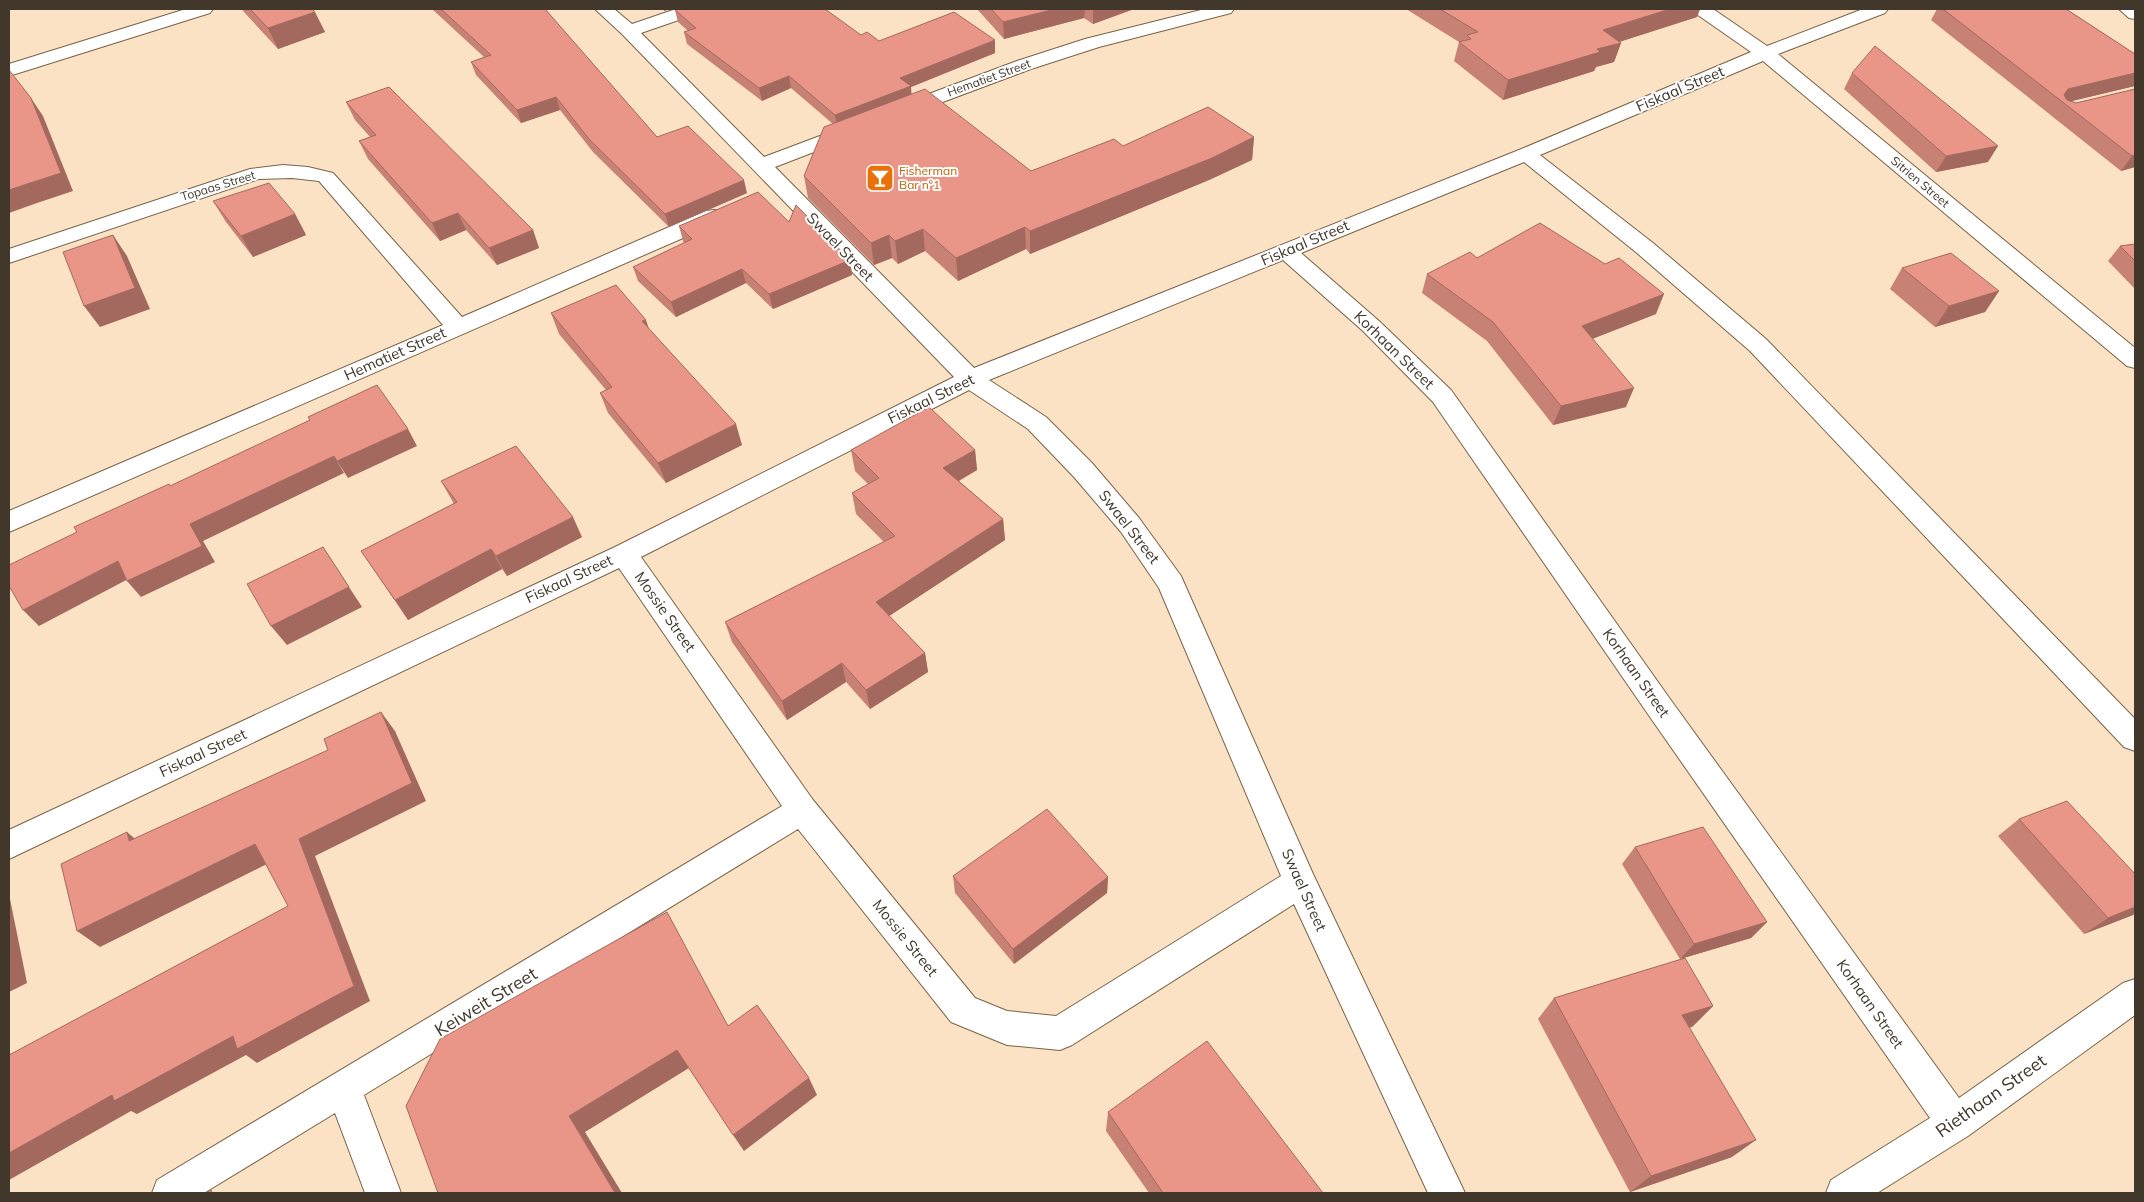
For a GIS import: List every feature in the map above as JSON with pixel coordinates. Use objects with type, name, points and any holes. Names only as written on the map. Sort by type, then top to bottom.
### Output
[{"type":"street","points":[[9,70],[204,9]]},
{"type":"street","name":"Swael Street","points":[[604,9],[629,31],[760,166],[771,193],[970,379],[1036,424],[1082,470],[1130,525],[1171,583],[1300,882],[1447,1193]]},
{"type":"street","points":[[629,31],[693,9]]},
{"type":"street","name":"Hematiet Street","points":[[887,117],[1032,62],[1092,43],[1225,9]]},
{"type":"street","name":"Sitrien Street","points":[[1701,9],[1765,53],[2135,360]]},
{"type":"street","name":"Fiskaal Street","points":[[9,844],[624,554],[970,379],[1526,154],[1765,53],[1879,9]]},
{"type":"street","points":[[2128,9],[2135,14]]},
{"type":"street","points":[[760,166],[869,124]]},
{"type":"street","points":[[1526,154],[1645,248],[1758,345],[2135,738]]},
{"type":"street","name":"Topaas Street","points":[[9,256],[257,173],[287,170],[309,172],[326,176],[458,327]]},
{"type":"street","name":"Hematiet Street","points":[[9,522],[735,208]]},
{"type":"street","name":"Korhaan Street","points":[[1286,251],[1370,326],[1442,396],[1954,1123]]},
{"type":"street","name":"Mossie Street","points":[[624,554],[802,810],[962,1010],[1007,1028],[1060,1033],[1300,882]]},
{"type":"street","name":"Keiweit Street","points":[[170,1193],[802,810]]},
{"type":"street","name":"Riethaan Street","points":[[1844,1193],[1954,1123],[2135,995]]},
{"type":"street","points":[[344,1088],[383,1193]]},
{"type":"building","points":[[250,9],[312,9],[315,12],[268,28]]},
{"type":"building","points":[[441,9],[545,9],[657,137],[688,126],[744,180],[665,214],[589,139],[556,97],[517,110],[471,62],[491,55]]},
{"type":"building","points":[[825,9],[861,35],[867,32],[879,41],[954,12],[995,40],[900,78],[911,86],[835,115],[789,76],[759,88],[684,32],[696,28],[675,10]]},
{"type":"building","points":[[991,9],[1055,9],[1003,22]]},
{"type":"building","points":[[1440,9],[1670,9],[1603,30],[1621,43],[1597,49],[1600,52],[1508,80],[1459,42],[1471,39],[1467,35],[1478,32]]},
{"type":"building","points":[[1943,9],[2066,9],[2135,54],[2135,73],[2068,89],[2064,95],[2067,100],[2076,103],[2135,89],[2135,155],[2132,156]]},
{"type":"building","points":[[1875,46],[1998,146],[1946,156],[1852,73]]},
{"type":"building","points":[[9,70],[31,98],[61,173],[9,190]]},
{"type":"building","points":[[389,87],[533,230],[489,248],[458,213],[432,223],[359,141],[376,135],[346,102]]},
{"type":"building","points":[[925,89],[1031,171],[1114,139],[1123,146],[1208,107],[1254,137],[1212,158],[1030,231],[1025,227],[956,258],[923,229],[895,241],[889,235],[871,243],[804,176],[824,127]]},
{"type":"building","points":[[269,183],[295,214],[241,236],[213,201]]},
{"type":"building","points":[[758,192],[789,222],[796,205],[850,260],[769,294],[742,269],[671,302],[633,267],[692,239],[679,226]]},
{"type":"building","points":[[1540,223],[1605,264],[1619,258],[1664,294],[1582,326],[1634,388],[1561,406],[1493,322],[1427,274],[1470,252],[1477,258]]},
{"type":"building","points":[[113,235],[135,288],[84,306],[63,252]]},
{"type":"building","points":[[2135,244],[2135,261],[2120,246]]},
{"type":"building","points":[[1951,253],[1999,291],[1949,306],[1902,268]]},
{"type":"building","points":[[616,285],[646,320],[642,321],[736,424],[658,463],[600,393],[612,387],[551,313]]},
{"type":"building","points":[[377,385],[408,429],[337,461],[334,456],[190,524],[202,546],[127,581],[118,561],[23,610],[9,586],[9,565],[77,532],[74,527],[169,484],[170,486],[310,420],[308,417]]},
{"type":"building","points":[[929,407],[975,450],[943,468],[1003,519],[876,602],[925,653],[866,690],[842,663],[782,701],[725,622],[895,536],[852,493],[879,478],[851,450]]},
{"type":"building","points":[[516,446],[573,517],[496,556],[491,549],[395,600],[361,551],[457,502],[441,481]]},
{"type":"building","points":[[323,547],[349,587],[271,626],[247,584]]},
{"type":"building","points":[[381,712],[412,783],[299,839],[354,986],[237,1049],[233,1036],[114,1101],[112,1095],[9,1153],[9,1055],[288,906],[255,844],[77,931],[61,864],[127,832],[129,841],[328,750],[324,739]]},
{"type":"building","points":[[2067,801],[2135,874],[2135,907],[2108,918],[2019,819]]},
{"type":"building","points":[[1047,809],[1108,877],[1013,949],[953,876]]},
{"type":"building","points":[[1703,827],[1767,922],[1694,944],[1635,847]]},
{"type":"building","points":[[667,912],[728,1026],[757,1005],[809,1078],[733,1135],[677,1050],[569,1116],[615,1193],[438,1193],[406,1106],[440,1039]]},
{"type":"building","points":[[1685,958],[1713,1006],[1682,1015],[1756,1140],[1651,1176],[1554,998]]},
{"type":"building","points":[[1207,1041],[1323,1193],[1163,1193],[1108,1112]]},
{"type":"place","name":"Fisherman Bar n°1","points":[[880,178]]}]
